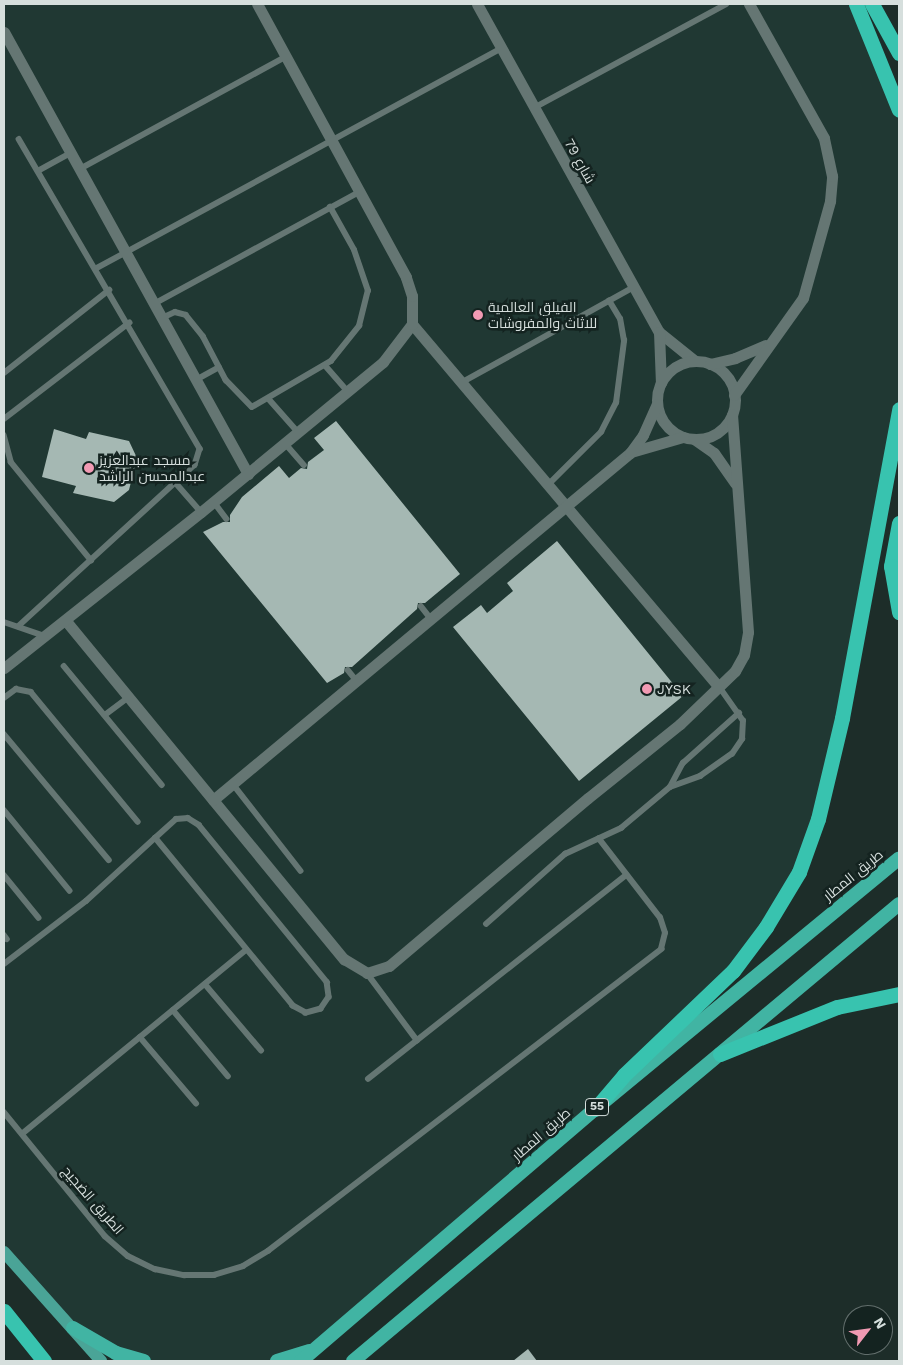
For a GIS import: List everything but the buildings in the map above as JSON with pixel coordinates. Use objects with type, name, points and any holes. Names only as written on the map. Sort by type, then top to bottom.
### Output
[{"type":"highway","points":[[856,4],[899,110]]},
{"type":"highway","points":[[872,4],[899,52]]},
{"type":"highway","points":[[595,1109],[624,1075],[733,971],[766,927],[799,872],[818,819],[842,718],[899,409]]},
{"type":"highway","points":[[899,523],[894,536],[891,566],[899,612]]},
{"type":"highway","name":"طريق المطار","points":[[301,1361],[595,1109],[899,858]]},
{"type":"highway","points":[[353,1361],[899,904]]},
{"type":"highway","points":[[720,1054],[837,1007],[899,994]]},
{"type":"highway","points":[[4,1311],[44,1361]]},
{"type":"highway","points":[[73,1328],[116,1353],[144,1361]]},
{"type":"highway","points":[[277,1361],[315,1349]]},
{"type":"main road","points":[[4,1252],[101,1361]]},
{"type":"main road","points":[[15,1264],[89,1361]]},
{"type":"street","points":[[4,668],[46,637],[214,502],[383,362],[412,324],[412,296],[406,277],[256,4]]},
{"type":"street","name":"شارع 79","points":[[477,4],[659,332],[695,361]]},
{"type":"street","points":[[66,621],[344,959],[367,973],[389,966],[415,946],[588,798],[680,724],[719,687],[744,655],[748,632],[736,484],[732,415],[734,395],[768,343],[792,316],[808,284],[830,201],[832,176],[824,138],[749,4]]},
{"type":"street","points":[[4,32],[248,474]]},
{"type":"street","points":[[412,324],[719,687]]},
{"type":"street","name":"شارع 79","points":[[659,332],[661,383]]},
{"type":"street","points":[[710,364],[735,358],[768,343]]},
{"type":"street","points":[[213,800],[567,508],[630,453],[643,435],[657,404],[661,383],[674,367],[695,361],[710,364],[724,373],[734,395]]},
{"type":"street","points":[[657,404],[668,427],[723,462],[736,484]]},
{"type":"street","points":[[630,453],[688,438],[712,436],[732,415]]},
{"type":"lane","points":[[533,108],[726,4]]},
{"type":"lane","points":[[97,268],[502,50]]},
{"type":"lane","points":[[80,169],[285,56]]},
{"type":"lane","points":[[19,139],[97,268],[199,444],[198,461],[19,626]]},
{"type":"lane","points":[[38,171],[70,153]]},
{"type":"lane","points":[[154,304],[359,192]]},
{"type":"lane","points":[[162,318],[175,312],[186,315],[203,336],[226,380],[252,407],[269,399],[325,365],[359,326],[368,291],[354,250],[330,207]]},
{"type":"lane","points":[[461,382],[634,287]]},
{"type":"lane","points":[[4,373],[109,290]]},
{"type":"lane","points":[[548,485],[601,432],[616,403],[624,340],[620,320],[609,301]]},
{"type":"lane","points":[[4,419],[129,323]]},
{"type":"lane","points":[[325,365],[348,391]]},
{"type":"lane","points":[[196,380],[219,367]]},
{"type":"lane","points":[[269,399],[298,432]]},
{"type":"lane","points":[[4,435],[12,464],[91,560]]},
{"type":"lane","points":[[285,443],[304,465]]},
{"type":"lane","points":[[176,483],[201,512]]},
{"type":"lane","points":[[214,502],[227,519]]},
{"type":"lane","points":[[421,606],[431,619]]},
{"type":"lane","points":[[4,622],[46,637]]},
{"type":"lane","points":[[64,666],[162,785]]},
{"type":"lane","points":[[348,670],[357,681]]},
{"type":"lane","points":[[670,787],[700,776],[732,754],[743,730],[739,713],[719,687]]},
{"type":"lane","points":[[4,698],[16,689],[31,692],[138,822]]},
{"type":"lane","points":[[105,715],[129,697]]},
{"type":"lane","points":[[486,924],[556,860],[631,822],[670,787],[683,763],[739,713]]},
{"type":"lane","points":[[5,737],[109,860]]},
{"type":"lane","points":[[233,784],[301,871]]},
{"type":"lane","points":[[4,810],[70,891]]},
{"type":"lane","points":[[4,964],[86,901],[155,838],[182,818],[199,825],[327,982],[329,996],[326,1004],[314,1012],[299,1011],[246,950],[155,838]]},
{"type":"lane","name":"الطريق الضجيج","points":[[4,1112],[105,1236],[128,1256],[155,1269],[184,1276],[214,1274],[242,1266],[268,1251],[656,955],[664,941],[664,925],[599,839]]},
{"type":"lane","points":[[368,1079],[626,875]]},
{"type":"lane","points":[[4,876],[40,918]]},
{"type":"lane","points":[[22,1134],[246,950]]},
{"type":"lane","points":[[367,973],[417,1040]]},
{"type":"lane","points":[[205,984],[261,1050]]},
{"type":"lane","points":[[173,1010],[228,1076]]},
{"type":"lane","points":[[140,1037],[196,1103]]},
{"type":"shaded area","points":[[4,4],[856,4],[899,110],[899,409],[818,819],[766,927],[624,1075],[334,1334],[277,1361],[144,1361],[73,1328],[4,1252]]},
{"type":"place","name":"الفيلق العالمية للاثاث والمفروشات","points":[[478,315]]},
{"type":"place","name":"مسجد عبدالعزيز عبدالمحسن الراشد","points":[[89,468]]},
{"type":"place","name":"JYSK","points":[[647,689]]}]
